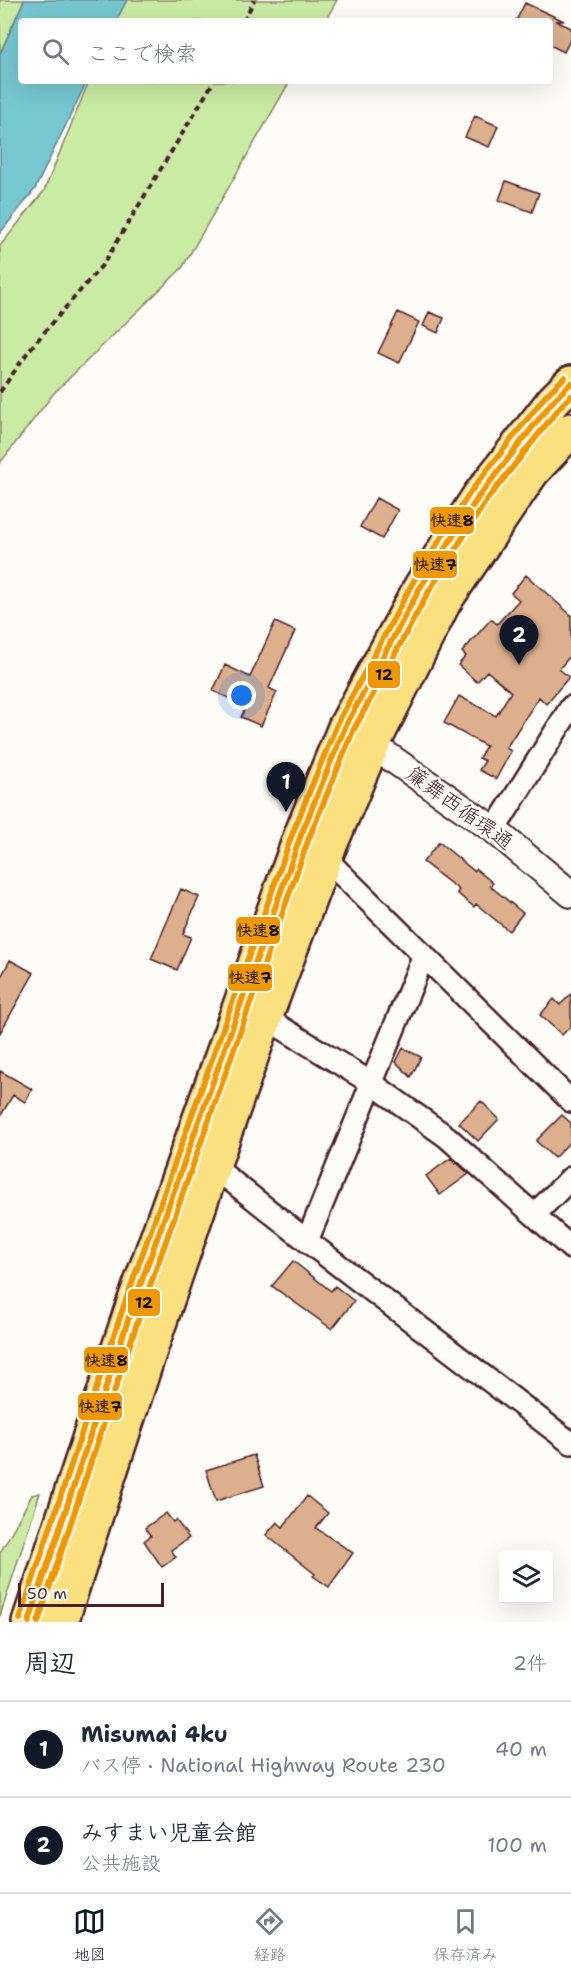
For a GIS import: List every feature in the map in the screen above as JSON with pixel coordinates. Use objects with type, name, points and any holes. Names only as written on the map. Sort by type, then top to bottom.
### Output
[{"type":"highway","points":[[61,1622],[147,1359],[201,1157],[253,1010],[301,835],[345,727],[421,586],[479,496],[554,401],[571,383]]},
{"type":"highway","points":[[253,1010],[325,857],[373,744],[444,602],[532,472],[571,430]]},
{"type":"highway","points":[[29,1622],[130,1311],[201,1157]]},
{"type":"street","points":[[494,830],[571,707]]},
{"type":"street","name":"簾舞西循環通","points":[[345,727],[373,744],[494,830],[571,894]]},
{"type":"street","points":[[301,835],[571,1101]]},
{"type":"street","points":[[307,1241],[424,955]]},
{"type":"street","points":[[253,1010],[373,1084],[447,1137],[571,1248]]},
{"type":"street","points":[[201,1157],[571,1443]]},
{"type":"street","points":[[535,1214],[571,1178]]},
{"type":"path","points":[[245,18],[254,0]]},
{"type":"path","points":[[0,392],[30,349],[104,263],[212,84]]},
{"type":"green space","points":[[0,0],[24,0],[0,54]]},
{"type":"green space","points":[[122,0],[337,0],[327,18],[115,18]]},
{"type":"green space","points":[[88,84],[288,84],[182,268],[54,393],[0,463],[0,246],[44,191]]},
{"type":"green space","points":[[40,1493],[0,1616],[0,1553],[32,1495]]},
{"type":"water","points":[[24,0],[127,0],[118,18],[18,18],[18,84],[86,84],[35,189],[0,233],[0,54]]},
{"type":"building","points":[[525,3],[564,21],[556,21],[571,28],[571,38],[564,52],[553,46],[553,18],[518,18]]},
{"type":"building","points":[[475,116],[498,126],[489,147],[465,137]]},
{"type":"building","points":[[506,181],[539,193],[532,212],[499,200]]},
{"type":"building","points":[[398,312],[419,322],[399,363],[378,353]]},
{"type":"building","points":[[429,312],[444,318],[438,333],[423,326]]},
{"type":"building","points":[[376,498],[398,510],[382,539],[360,527]]},
{"type":"building","points":[[526,575],[571,615],[571,655],[559,669],[569,677],[546,704],[539,697],[506,748],[511,751],[496,779],[479,770],[485,761],[479,758],[486,746],[444,723],[459,696],[496,716],[511,692],[487,671],[477,682],[458,665],[466,656],[462,652],[491,619],[497,624],[519,600],[511,593]]},
{"type":"building","points":[[275,622],[295,631],[269,688],[277,692],[261,726],[241,717],[246,706],[213,691],[225,665],[250,677]]},
{"type":"building","points":[[439,842],[474,871],[476,869],[493,883],[490,886],[523,913],[509,931],[476,904],[474,907],[457,893],[459,890],[423,862]]},
{"type":"building","points":[[181,889],[199,897],[183,934],[191,937],[177,970],[151,959]]},
{"type":"building","points":[[10,960],[34,973],[0,1033],[0,979]]},
{"type":"building","points":[[571,994],[571,1026],[562,1035],[540,1015],[554,999],[560,1005]]},
{"type":"building","points":[[403,1048],[421,1057],[411,1077],[396,1062]]},
{"type":"building","points":[[0,1071],[32,1089],[25,1102],[13,1095],[0,1117]]},
{"type":"building","points":[[481,1101],[499,1119],[478,1141],[459,1123]]},
{"type":"building","points":[[562,1115],[571,1123],[571,1141],[554,1158],[536,1141]]},
{"type":"building","points":[[451,1158],[455,1164],[457,1163],[469,1174],[440,1195],[426,1176]]},
{"type":"building","points":[[293,1261],[331,1291],[335,1286],[354,1301],[332,1329],[272,1286]]},
{"type":"building","points":[[254,1455],[264,1486],[216,1501],[206,1470]]},
{"type":"building","points":[[307,1496],[328,1513],[316,1528],[353,1553],[329,1587],[266,1535],[277,1522],[283,1527]]},
{"type":"building","points":[[166,1513],[173,1522],[176,1520],[189,1538],[171,1550],[176,1557],[162,1567],[144,1541],[151,1536],[145,1528]]},
{"type":"transit line","name":"快速8","points":[[20,1619],[123,1308],[293,832],[337,724],[413,582],[471,491],[546,395],[565,377]]},
{"type":"transit line","name":"快速7","points":[[29,1622],[131,1311],[301,835],[345,727],[421,586],[479,496],[553,401],[571,383]]},
{"type":"transit line","name":"12","points":[[38,1622],[140,1314],[309,838],[353,731],[429,591],[486,501],[571,396]]},
{"type":"place","name":"みすまい児童会館","points":[[519,665]]},
{"type":"place","name":"Misumai 4ku","points":[[286,812]]}]
